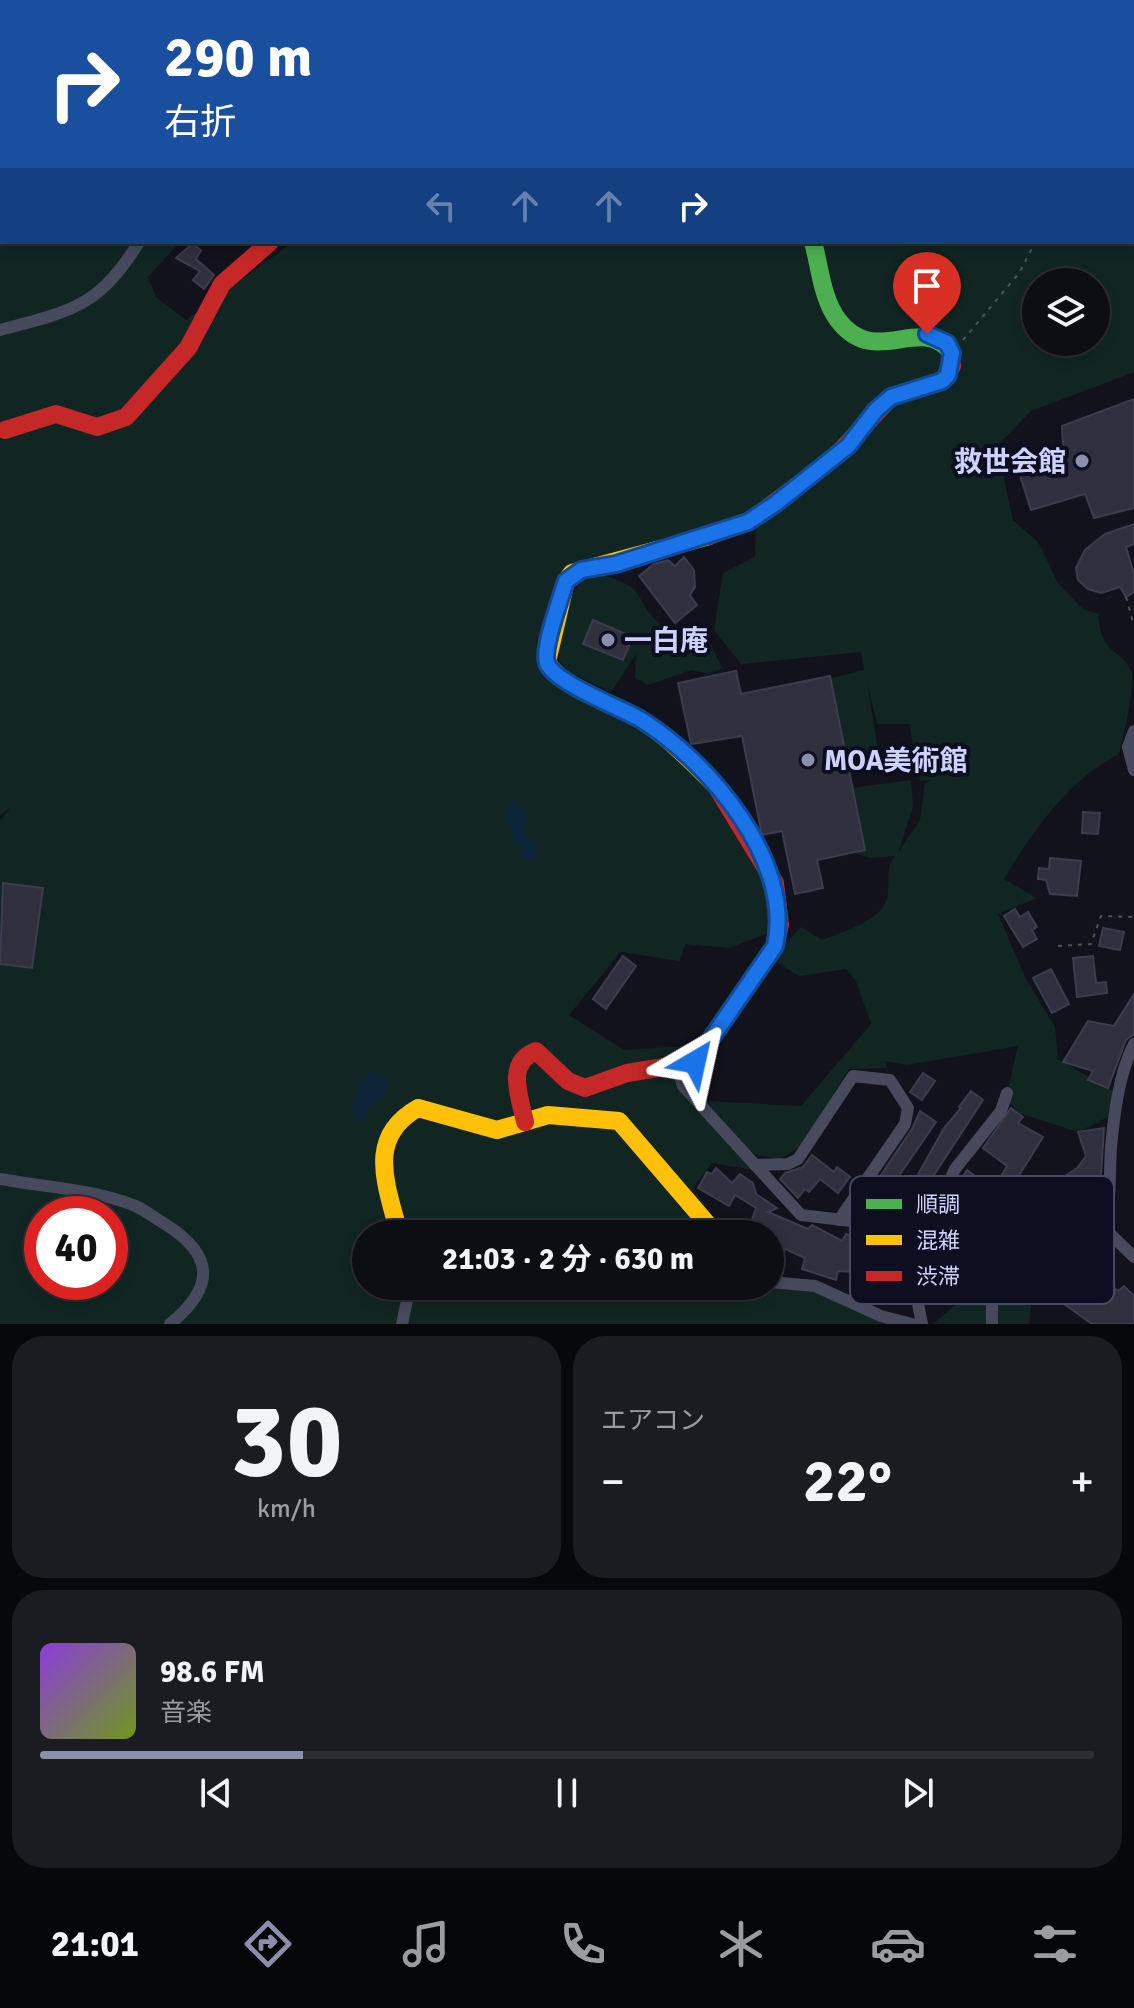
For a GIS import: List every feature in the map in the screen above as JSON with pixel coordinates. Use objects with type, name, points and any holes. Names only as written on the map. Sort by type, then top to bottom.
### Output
[{"type":"street","points":[[0,330],[72,311],[91,301],[137,244]]},
{"type":"street","points":[[5,430],[56,414],[97,427],[126,417],[188,348],[222,284],[268,244]]},
{"type":"street","points":[[525,1122],[516,1072],[517,1060],[525,1053],[536,1051],[582,1088],[630,1072],[660,1068],[678,1070],[695,1062],[775,946],[780,925],[775,883],[723,793],[710,777],[641,720],[556,676],[547,662],[547,648],[566,581],[581,570],[631,559],[748,522],[833,459],[891,397],[942,381],[952,366],[952,353],[947,343],[927,334],[881,346],[862,341],[849,332],[833,308],[814,244]]},
{"type":"street","points":[[1134,731],[1128,747],[1134,770]]},
{"type":"street","points":[[1110,1176],[1111,1145],[1119,1099],[1134,1044]]},
{"type":"street","points":[[678,1070],[683,1086],[801,1215],[850,1221]]},
{"type":"street","points":[[755,1165],[788,1164],[798,1159],[853,1076],[890,1080],[908,1108],[905,1124],[869,1176]]},
{"type":"street","points":[[952,1176],[1001,1111],[1007,1093]]},
{"type":"street","points":[[396,1220],[382,1147],[395,1121],[418,1108],[497,1130],[560,1115],[619,1121],[704,1220]]},
{"type":"street","points":[[0,1179],[111,1198],[136,1206],[189,1239],[204,1271],[195,1299],[170,1324]]},
{"type":"street","points":[[839,1220],[850,1204]]},
{"type":"street","points":[[1114,1238],[1134,1257]]},
{"type":"street","points":[[784,1283],[815,1286],[850,1302]]},
{"type":"street","points":[[402,1324],[407,1300]]},
{"type":"street","points":[[855,1304],[881,1316],[912,1324]]},
{"type":"street","points":[[918,1304],[922,1324]]},
{"type":"street","points":[[992,1304],[992,1324]]},
{"type":"path","points":[[952,353],[1020,272],[1034,244]]},
{"type":"path","points":[[1126,597],[1134,626]]},
{"type":"path","points":[[1058,946],[1091,944],[1101,916],[1134,917]]},
{"type":"green space","points":[[0,244],[178,244],[148,277],[156,297],[186,320],[290,244],[1134,244],[1134,372],[1031,411],[997,446],[1013,520],[1038,542],[1058,583],[1083,609],[1098,614],[1103,638],[1132,672],[1130,701],[1119,754],[1100,765],[1067,793],[1039,825],[1004,879],[1037,898],[998,914],[1025,977],[1055,1027],[1058,1059],[1113,1091],[1112,1115],[1078,1132],[1019,1113],[1006,1098],[1018,1046],[907,1065],[885,1061],[887,1068],[849,1069],[801,1146],[780,1159],[748,1153],[716,1112],[753,1170],[712,1163],[693,1188],[715,1220],[352,1220],[352,1300],[784,1300],[784,1277],[881,1316],[912,1324],[0,1324],[0,820],[12,807],[0,815]],"holes":[[[791,489],[756,528],[755,557],[723,573],[714,630],[741,664],[861,652],[864,670],[827,679],[848,764],[879,756],[867,682],[877,724],[909,724],[920,781],[931,780],[925,783],[920,820],[898,853],[913,807],[911,780],[852,788],[855,853],[870,858],[895,856],[889,869],[885,903],[880,911],[862,924],[822,940],[801,927],[771,959],[799,976],[846,969],[856,981],[871,1024],[801,1106],[708,1101],[675,1082],[703,1045],[624,1050],[569,1015],[621,952],[680,961],[685,944],[729,948],[774,931],[770,870],[719,797],[727,824],[710,777],[540,655],[571,567],[748,517]]]},
{"type":"green space","points":[[602,575],[627,584],[661,625],[703,636],[723,668],[710,674],[691,670],[648,685],[635,678],[636,654],[611,692],[569,672],[559,661],[567,607],[583,578]]},
{"type":"green space","points":[[956,1304],[1031,1305],[1029,1324],[933,1324]]},
{"type":"water","points":[[512,796],[527,817],[524,832],[537,845],[537,854],[529,860],[521,857],[522,845],[513,842],[512,828],[504,819]]},
{"type":"water","points":[[373,1071],[387,1079],[386,1093],[367,1109],[366,1119],[356,1123],[352,1108],[362,1080],[368,1080],[365,1075]]},
{"type":"building","points":[[192,244],[201,250],[196,259],[214,275],[204,289],[193,280],[200,271],[176,258]]},
{"type":"building","name":"救世会館","points":[[1134,399],[1134,508],[1094,518],[1085,494],[1031,510],[1017,466],[1063,449],[1062,426]]},
{"type":"building","points":[[1134,524],[1134,544],[1126,547],[1134,574],[1134,592],[1126,597],[1120,587],[1101,593],[1088,589],[1078,580],[1076,568],[1085,550],[1105,534]]},
{"type":"building","points":[[684,557],[694,570],[695,587],[690,595],[697,605],[675,623],[639,576],[654,564],[668,560],[675,566]]},
{"type":"building","name":"一白庵","points":[[593,620],[633,637],[623,660],[583,644]]},
{"type":"building","points":[[736,671],[741,694],[830,676],[865,850],[817,860],[823,888],[795,894],[782,831],[762,835],[742,736],[691,744],[678,683]]},
{"type":"building","points":[[1083,812],[1100,813],[1098,834],[1082,833]]},
{"type":"building","points":[[1050,858],[1081,861],[1077,896],[1050,894],[1046,880],[1038,879],[1039,868],[1049,869]]},
{"type":"building","points":[[3,883],[43,888],[32,968],[0,964]]},
{"type":"building","points":[[1015,909],[1020,917],[1028,912],[1037,927],[1032,930],[1037,939],[1023,947],[1004,916]]},
{"type":"building","points":[[1103,928],[1124,932],[1120,950],[1099,946]]},
{"type":"building","points":[[623,956],[636,966],[606,1009],[593,999]]},
{"type":"building","points":[[1093,956],[1096,983],[1106,982],[1107,993],[1077,997],[1073,958]]},
{"type":"building","points":[[1051,969],[1069,1004],[1052,1013],[1033,978]]},
{"type":"building","points":[[1134,994],[1134,1034],[1126,1040],[1108,1088],[1088,1080],[1093,1071],[1063,1062],[1088,1021],[1114,1026]]},
{"type":"building","points":[[923,1073],[935,1081],[922,1100],[910,1092]]},
{"type":"building","points":[[971,1091],[983,1100],[933,1176],[917,1176],[944,1128],[961,1108]]},
{"type":"building","points":[[1011,1108],[1023,1117],[1018,1123],[1043,1137],[1019,1176],[1001,1176],[1007,1166],[983,1148]]},
{"type":"building","points":[[920,1111],[936,1122],[899,1176],[880,1176],[912,1129]]},
{"type":"building","points":[[1104,1128],[1101,1176],[1065,1176],[1077,1168],[1086,1156],[1078,1132]]},
{"type":"building","points":[[812,1155],[834,1172],[837,1167],[850,1177],[838,1193],[820,1179],[809,1192],[805,1189],[798,1198],[780,1179],[785,1173],[803,1167]]},
{"type":"building","points":[[716,1168],[732,1183],[740,1174],[753,1183],[756,1194],[777,1208],[768,1212],[808,1229],[812,1225],[842,1241],[846,1234],[850,1235],[850,1272],[838,1271],[836,1280],[802,1269],[805,1258],[784,1250],[784,1220],[752,1220],[756,1208],[735,1195],[729,1206],[698,1188],[707,1172],[712,1174]]},
{"type":"building","points":[[1124,1286],[1134,1296],[1134,1324],[1092,1324],[1064,1304],[1114,1304],[1114,1288],[1118,1291]]},
{"type":"traffic: fast","points":[[813,244],[828,302],[838,320],[852,334],[882,342],[925,337],[938,341],[950,351]]},
{"type":"traffic: slow","points":[[709,536],[572,573],[566,581],[547,662],[577,689],[629,713],[651,727],[716,786]]},
{"type":"traffic: slow","points":[[396,1220],[386,1181],[386,1148],[391,1133],[401,1120],[418,1108],[497,1130],[548,1115],[619,1121],[704,1220]]},
{"type":"traffic: jam","points":[[5,430],[56,414],[97,427],[126,417],[188,348],[222,284],[268,244]]},
{"type":"traffic: jam","points":[[709,536],[748,522],[833,459],[891,397],[942,381],[952,366],[950,351]]},
{"type":"traffic: jam","points":[[525,1122],[517,1082],[520,1064],[526,1056],[536,1051],[568,1081],[585,1088],[627,1073],[695,1062],[775,946],[780,925],[775,883],[716,786]]},
{"type":"place","name":"救世会館","points":[[1082,461]]},
{"type":"place","name":"一白庵","points":[[608,640]]},
{"type":"place","name":"MOA美術館","points":[[808,760]]},
{"type":"route","points":[[695,1062],[775,946],[780,925],[775,883],[723,793],[710,777],[641,720],[556,676],[547,662],[547,648],[566,581],[572,573],[581,570],[616,564],[748,522],[775,504],[848,446],[876,410],[891,397],[942,381],[948,375],[952,353],[947,343],[927,334]]}]
